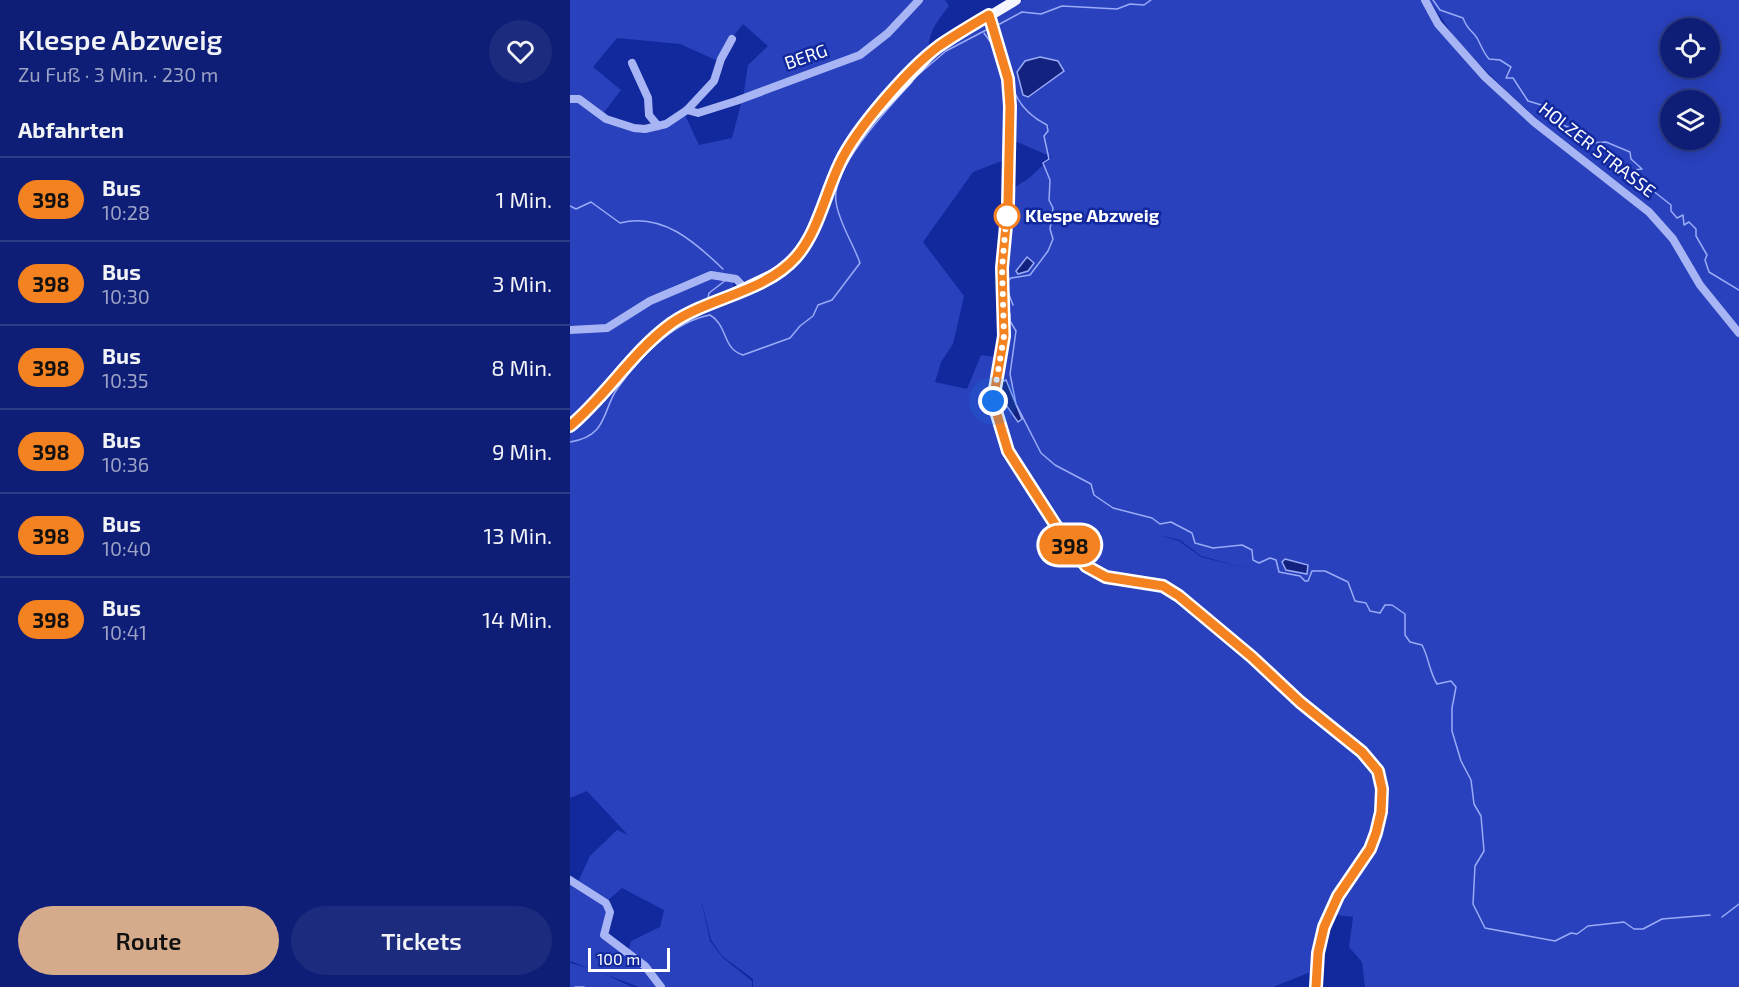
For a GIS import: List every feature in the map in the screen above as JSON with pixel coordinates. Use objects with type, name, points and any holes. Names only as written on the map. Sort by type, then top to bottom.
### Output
[{"type":"main road","points":[[570,426],[592,406],[659,333],[692,312],[785,268],[804,248],[840,161],[861,130],[895,91],[938,48],[1016,0]]},
{"type":"street","name":"BERG","points":[[687,110],[698,113],[736,101],[860,55],[888,33],[919,0]]},
{"type":"street","name":"HOLZER STRASSE","points":[[1425,0],[1438,24],[1485,77],[1533,122],[1649,212],[1673,239],[1700,285],[1739,333]]},
{"type":"street","points":[[989,15],[1008,79],[1010,106],[1008,204],[1002,268],[1004,336],[993,401],[1002,434],[1015,463],[1060,532],[1086,566],[1106,577],[1163,586],[1179,596],[1252,657],[1300,702],[1362,752],[1378,771],[1382,789],[1381,812],[1376,833],[1370,849],[1338,896],[1324,927],[1318,953],[1316,987]]},
{"type":"street","name":"BERG","points":[[570,99],[579,99],[606,118],[623,124],[645,129],[658,126],[676,119],[714,81],[720,59],[732,39]]},
{"type":"street","points":[[632,63],[648,98],[649,115],[658,126]]},
{"type":"street","points":[[570,330],[607,328],[650,301],[711,275],[736,279],[745,288]]},
{"type":"street","points":[[570,880],[606,903],[610,912],[604,935],[645,966],[661,987]]},
{"type":"shaded area","points":[[570,0],[917,0],[900,20],[862,52],[743,98],[748,65],[768,46],[743,24],[727,44],[718,61],[680,44],[617,38],[593,67],[621,90],[602,115],[570,97]]},
{"type":"shaded area","points":[[919,0],[945,0],[949,6],[932,33],[929,52],[863,122],[838,160],[800,249],[781,267],[749,283],[736,276],[710,274],[684,282],[646,300],[649,305],[700,280],[711,278],[733,282],[734,289],[677,316],[679,322],[784,272],[803,254],[815,233],[845,160],[868,125],[938,51],[982,23],[988,23],[1006,78],[1007,159],[973,172],[923,242],[964,296],[953,344],[941,362],[935,382],[967,389],[981,355],[1002,358],[1006,339],[1006,296],[1002,275],[1009,191],[1029,178],[1052,157],[1010,139],[1009,78],[992,20],[1023,0],[1425,0],[1454,42],[1500,90],[1590,166],[1504,89],[1457,41],[1429,0],[1739,0],[1739,987],[1365,987],[1362,962],[1349,947],[1353,917],[1330,914],[1365,856],[1362,855],[1336,895],[1321,925],[1313,956],[1313,971],[1273,987],[753,987],[753,979],[722,956],[711,940],[700,895],[710,941],[722,957],[752,981],[752,987],[663,987],[645,964],[628,952],[631,941],[660,927],[664,910],[622,888],[606,902],[577,884],[590,856],[617,830],[628,835],[587,791],[570,798],[570,331],[586,329],[570,329],[570,100],[575,99],[616,123],[640,129],[668,124],[685,115],[699,145],[732,138],[742,100],[849,61],[891,30]],"holes":[[[1040,57],[1058,61],[1064,71],[1028,97],[1023,95],[1017,72],[1025,61]],[[1158,535],[1180,540],[1201,556],[1245,568],[1201,557],[1179,541]],[[1090,571],[1120,581],[1168,590],[1190,603],[1222,634],[1221,636],[1188,605],[1166,591],[1118,582]]]},
{"type":"shaded area","points":[[1040,57],[1058,61],[1064,71],[1028,97],[1023,95],[1017,72],[1025,61]]},
{"type":"shaded area","points":[[1027,257],[1034,263],[1028,271],[1018,274],[1016,271]]},
{"type":"shaded area","points":[[1006,380],[1022,419],[1018,422],[1004,402],[997,384]]},
{"type":"shaded area","points":[[1285,559],[1308,565],[1307,574],[1286,570],[1282,562]]},
{"type":"shaded area","points":[[570,883],[604,904],[608,912],[603,930],[661,987],[639,987],[570,961]]},
{"type":"shaded area","points":[[570,963],[596,970],[632,987],[570,987]]},
{"type":"waterway","points":[[996,26],[1022,12],[1041,14],[1062,6],[1117,9],[1130,4],[1144,5],[1151,0]]},
{"type":"waterway","points":[[1433,0],[1440,10],[1463,18],[1489,59],[1500,60],[1511,67],[1506,78],[1513,78],[1528,101],[1545,106],[1555,120],[1570,128],[1573,137],[1584,136],[1591,143],[1606,142],[1630,152],[1631,159],[1642,169],[1634,170],[1633,175],[1671,205],[1671,211],[1677,218],[1683,215],[1684,225],[1689,222],[1696,229],[1696,236],[1707,255],[1705,260],[1709,272],[1739,290]]},
{"type":"waterway","points":[[919,74],[946,51],[988,29]]},
{"type":"waterway","points":[[984,33],[994,47],[999,63]]},
{"type":"waterway","points":[[1000,67],[1004,80]]},
{"type":"waterway","points":[[570,442],[582,439],[598,428],[612,397],[635,366],[657,343],[682,325],[710,315],[716,319],[732,348],[743,355],[790,338],[813,316],[818,305],[832,300],[860,263],[840,218],[836,202],[837,188],[842,173],[864,139],[912,82]]},
{"type":"waterway","points":[[1007,282],[1011,278],[1030,275],[1048,251],[1053,239],[1050,229],[1053,208],[1049,200],[1050,180],[1043,163],[1049,159],[1044,136],[1048,131],[1047,125],[1026,110],[1013,88]]},
{"type":"waterway","points":[[570,206],[576,209],[591,202],[620,223],[650,222],[664,226],[689,240],[723,269]]},
{"type":"waterway","points":[[708,298],[709,293],[726,280]]},
{"type":"waterway","points":[[1008,292],[1013,305]]},
{"type":"waterway","points":[[1010,314],[1010,321],[1016,331],[1010,374],[1016,404],[1041,453],[1055,465],[1091,484],[1094,495],[1113,508],[1152,518],[1160,524],[1171,522],[1192,533],[1195,543],[1213,548],[1242,545],[1252,550],[1253,560],[1259,563],[1270,558],[1276,560],[1279,572],[1300,576],[1305,581],[1308,581],[1312,571],[1325,571],[1348,582],[1355,601],[1366,603],[1370,611],[1380,613],[1385,605],[1392,605],[1405,614],[1405,635],[1410,642],[1422,645],[1437,684],[1451,681],[1456,687],[1452,708],[1452,731],[1461,761],[1471,780],[1474,804],[1481,816],[1484,851],[1475,866],[1473,904],[1485,928],[1555,941],[1571,933],[1577,934],[1588,926],[1624,922],[1634,929],[1643,929],[1662,919],[1710,915]]},
{"type":"waterway","points":[[1722,917],[1739,904]]},
{"type":"waterway","points":[[575,987],[584,987]]},
{"type":"bus line","name":"398","points":[[570,426],[592,406],[659,333],[675,321],[771,277],[785,268],[804,248],[840,161],[855,137],[920,64],[938,48],[989,15],[1008,79],[1010,106],[1008,204],[1002,268],[1004,336],[993,401],[1008,451],[1060,532],[1086,566],[1093,572],[1106,577],[1163,586],[1179,596],[1252,657],[1317,717],[1330,725],[1370,759],[1378,771],[1382,789],[1381,812],[1376,833],[1370,849],[1338,896],[1324,927],[1318,953],[1316,987]]},
{"type":"place","name":"Klespe Abzweig","points":[[1007,216]]},
{"type":"route","points":[[993,401],[1004,336],[1002,268],[1007,212],[1007,216]]}]
